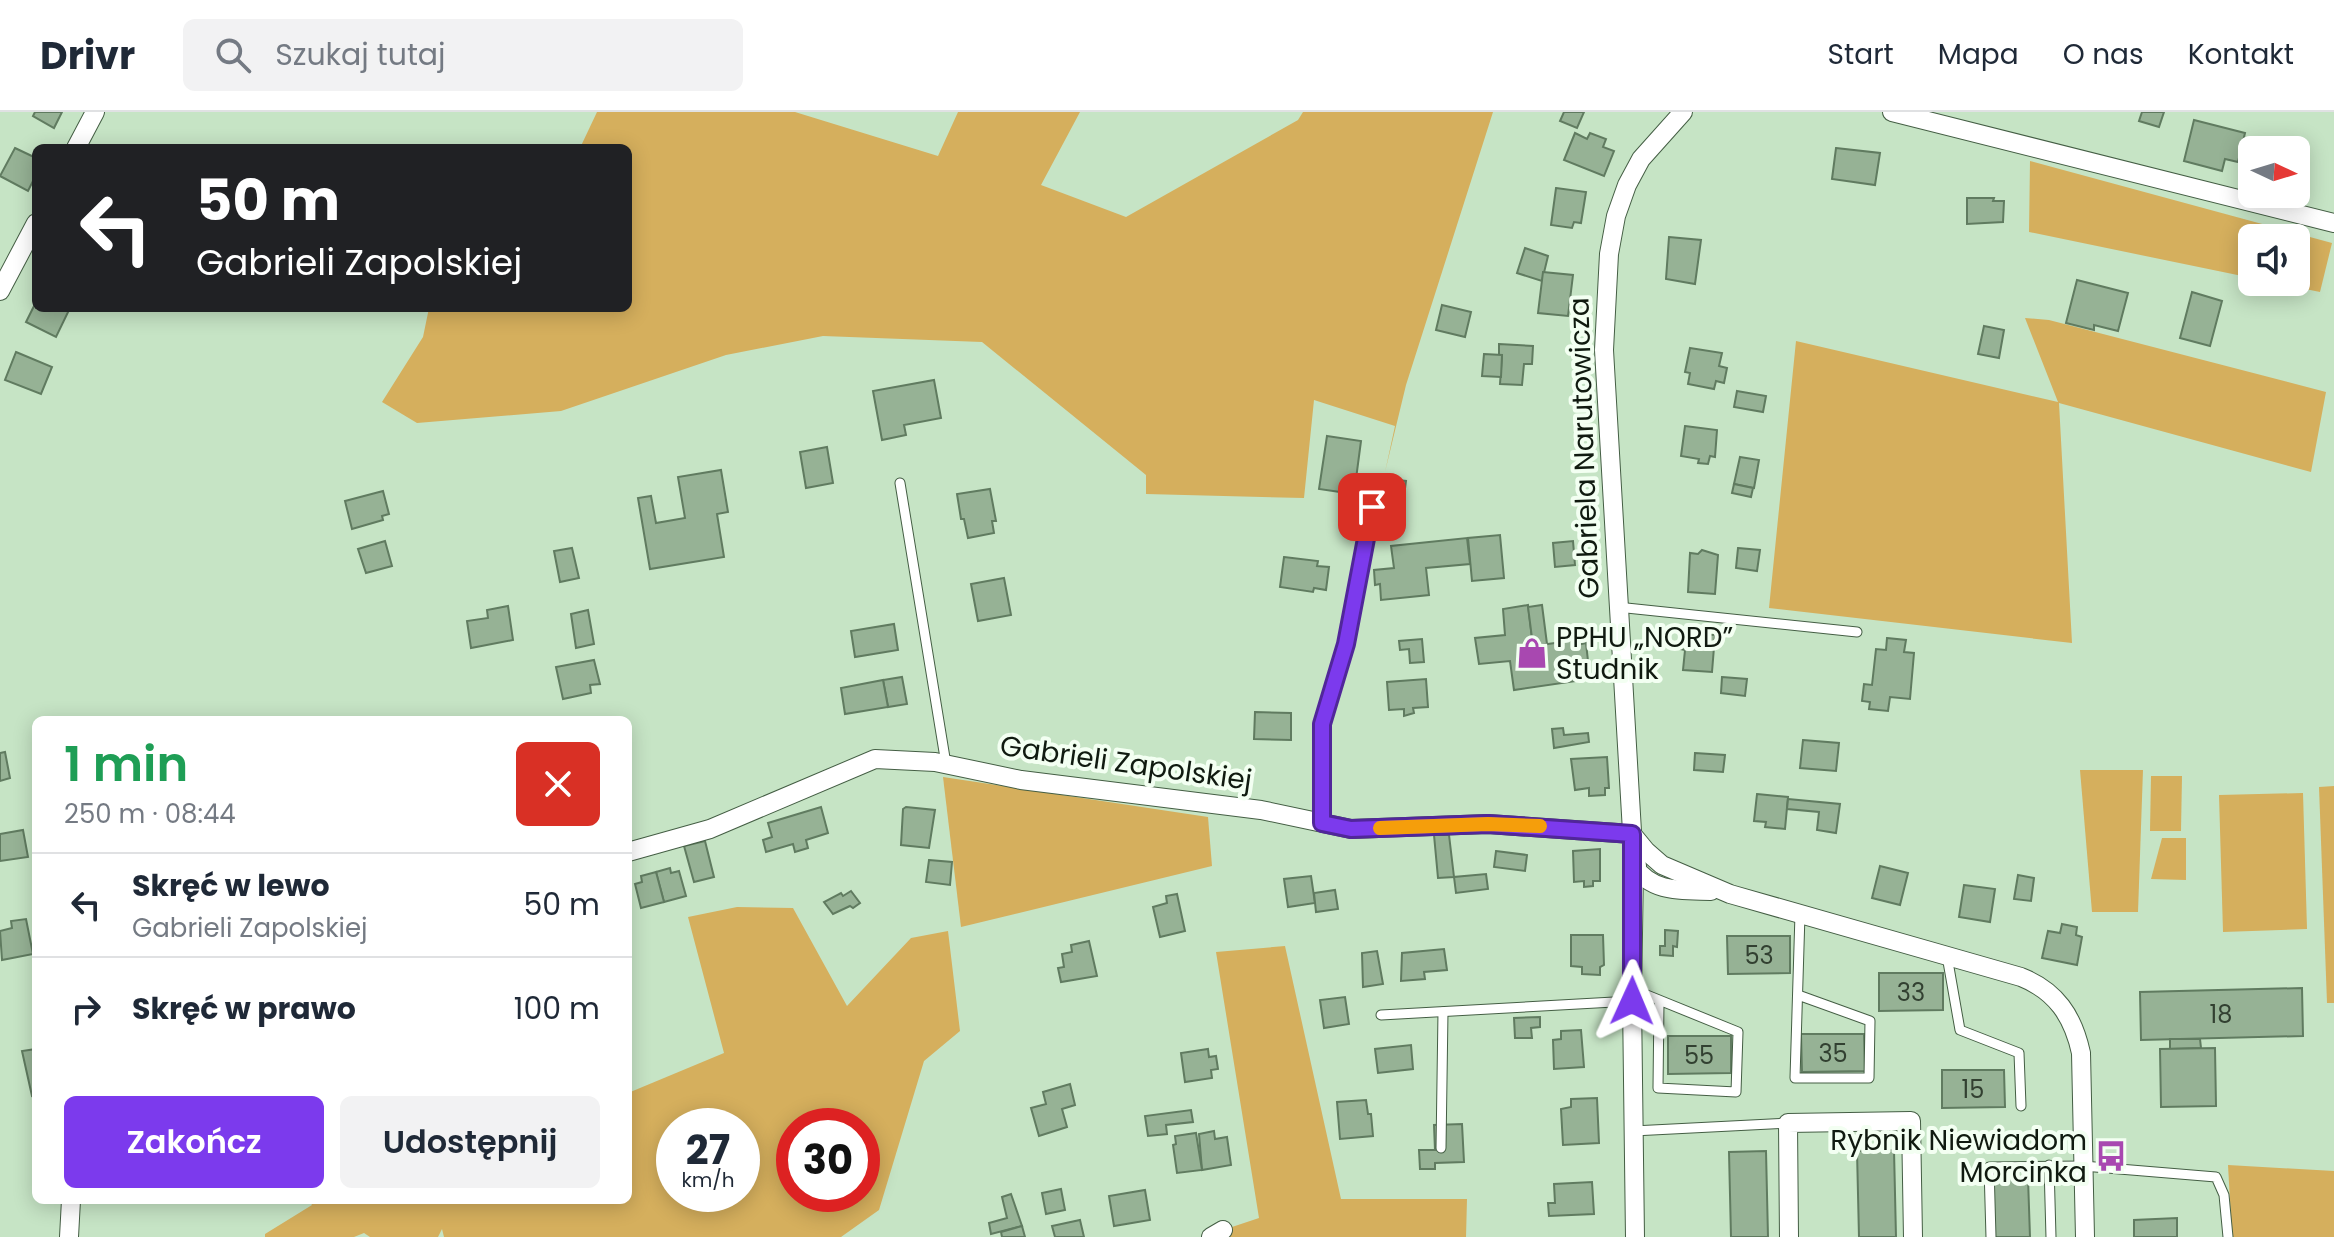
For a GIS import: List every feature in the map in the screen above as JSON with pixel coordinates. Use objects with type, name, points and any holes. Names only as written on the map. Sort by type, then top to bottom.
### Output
[{"type":"street","points":[[78,144],[95,112]]},
{"type":"street","name":"Gabriela Narutowicza","points":[[1635,1237],[1634,866],[1604,350],[1609,254],[1616,216],[1641,159],[1683,112]]},
{"type":"street","points":[[1892,112],[2334,223]]},
{"type":"street","points":[[0,291],[32,231]]},
{"type":"street","name":"Gabrieli Zapolskiej","points":[[632,851],[710,829],[875,759],[946,765],[1021,780],[1261,810],[1351,829],[1488,824],[1632,834]]},
{"type":"street","points":[[1632,834],[1662,865]]},
{"type":"street","points":[[1730,894],[1668,890],[1646,881],[1634,866],[1651,862],[1662,865],[1730,894],[2035,983],[2057,1000],[2066,1010],[2078,1037],[2081,1053],[2085,1237]]},
{"type":"street","points":[[1633,911],[1646,899],[1668,890]]},
{"type":"street","points":[[1789,1237],[1788,1123],[1911,1121],[1913,1237]]},
{"type":"street","points":[[69,1237],[71,1204]]},
{"type":"lane","points":[[1322,823],[1322,724],[1346,644],[1377,480]]},
{"type":"lane","points":[[900,483],[946,765]]},
{"type":"lane","points":[[1617,607],[1857,632]]},
{"type":"lane","points":[[1798,995],[1870,1021],[1869,1078],[1795,1078],[1800,914]]},
{"type":"lane","points":[[1947,956],[1960,1030],[2019,1053],[2021,1106]]},
{"type":"lane","points":[[1381,1015],[1632,995],[1659,1002],[1738,1032],[1736,1092],[1658,1088],[1659,1002]]},
{"type":"lane","points":[[1441,1148],[1443,1012]]},
{"type":"lane","points":[[1633,1131],[1788,1123]]},
{"type":"lane","points":[[2049,1165],[2051,1237]]},
{"type":"lane","points":[[1991,1237],[1989,1167],[2049,1165],[2216,1177],[2224,1195],[2228,1237]]},
{"type":"shaded area","points":[[597,112],[795,112],[938,156],[958,112],[1080,112],[1041,185],[1126,217],[1298,120],[1303,112],[1493,112],[1406,385],[1385,472],[1395,426],[1314,400],[1304,498],[1146,494],[1146,475],[982,342],[823,336],[726,355],[561,411],[417,423],[382,402],[423,337],[428,312],[632,312],[632,144],[582,144]]},
{"type":"shaded area","points":[[2030,161],[2262,224],[2238,224],[2238,275],[2029,232]]},
{"type":"shaded area","points":[[2310,237],[2332,243],[2320,292],[2310,290]]},
{"type":"shaded area","points":[[2025,318],[2049,320],[2326,392],[2311,472],[2059,403],[2072,643],[1769,608],[1796,341],[2058,402]]},
{"type":"shaded area","points":[[2080,770],[2143,770],[2138,912],[2092,912]]},
{"type":"shaded area","points":[[2151,776],[2182,776],[2181,831],[2150,831]]},
{"type":"shaded area","points":[[943,777],[1208,817],[1212,866],[961,927]]},
{"type":"shaded area","points":[[2334,786],[2334,1003],[2327,1003],[2319,787]]},
{"type":"shaded area","points":[[2303,793],[2307,929],[2223,932],[2219,795]]},
{"type":"shaded area","points":[[2162,838],[2186,838],[2186,880],[2151,879]]},
{"type":"shaded area","points":[[737,907],[793,908],[847,1006],[911,938],[948,931],[960,1031],[924,1061],[880,1207],[880,1108],[776,1108],[776,1212],[876,1212],[841,1237],[444,1237],[442,1229],[438,1237],[370,1237],[364,1233],[354,1237],[265,1237],[265,1234],[311,1204],[632,1204],[632,1091],[724,1053],[688,917]]},
{"type":"shaded area","points":[[1285,946],[1341,1199],[1467,1199],[1466,1237],[1227,1237],[1223,1230],[1259,1218],[1216,952]]},
{"type":"shaded area","points":[[2228,1165],[2334,1171],[2334,1237],[2232,1237]]},
{"type":"building","points":[[35,112],[62,112],[54,128],[33,116]]},
{"type":"building","points":[[1564,112],[1584,112],[1577,128],[1560,121]]},
{"type":"building","points":[[2142,112],[2164,112],[2159,127],[2139,121]]},
{"type":"building","points":[[2194,120],[2245,133],[2244,136],[2238,136],[2238,162],[2225,159],[2222,171],[2184,161]]},
{"type":"building","points":[[1575,133],[1587,139],[1590,133],[1606,139],[1603,147],[1614,151],[1604,176],[1564,160]]},
{"type":"building","points":[[15,148],[32,156],[32,183],[28,191],[0,176]]},
{"type":"building","points":[[1836,148],[1880,153],[1875,185],[1832,179]]},
{"type":"building","points":[[1556,188],[1586,192],[1581,223],[1574,222],[1572,228],[1551,225]]},
{"type":"building","points":[[1967,198],[2004,201],[2003,222],[1967,224]]},
{"type":"building","points":[[1669,237],[1701,240],[1695,284],[1666,279]]},
{"type":"building","points":[[1525,248],[1548,256],[1542,281],[1517,273]]},
{"type":"building","points":[[1543,272],[1573,275],[1568,316],[1538,313]]},
{"type":"building","points":[[2077,280],[2128,293],[2118,331],[2094,325],[2094,330],[2066,323]]},
{"type":"building","points":[[2192,292],[2222,301],[2210,346],[2180,338]]},
{"type":"building","points":[[1442,305],[1471,312],[1465,337],[1436,330]]},
{"type":"building","points":[[32,310],[68,312],[56,337],[26,322]]},
{"type":"building","points":[[1984,326],[2004,330],[1999,358],[1978,354]]},
{"type":"building","points":[[1499,344],[1533,346],[1532,364],[1524,364],[1522,385],[1500,384],[1502,355],[1499,355]]},
{"type":"building","points":[[1690,348],[1722,353],[1719,366],[1727,368],[1724,383],[1716,381],[1714,389],[1688,384],[1690,373],[1685,372]]},
{"type":"building","points":[[16,352],[52,367],[41,394],[5,380]]},
{"type":"building","points":[[1484,354],[1502,355],[1501,377],[1482,376]]},
{"type":"building","points":[[934,380],[941,418],[904,425],[906,435],[882,440],[873,391]]},
{"type":"building","points":[[1737,391],[1766,396],[1763,412],[1734,407]]},
{"type":"building","points":[[1685,426],[1717,430],[1715,457],[1710,456],[1708,464],[1681,456]]},
{"type":"building","points":[[1327,436],[1361,441],[1354,494],[1319,489]]},
{"type":"building","points":[[827,447],[833,483],[806,488],[800,452]]},
{"type":"building","points":[[1740,457],[1759,460],[1754,488],[1734,484]]},
{"type":"building","points":[[721,470],[728,512],[717,514],[724,557],[650,569],[638,498],[651,496],[656,523],[685,518],[678,477]]},
{"type":"building","points":[[1387,479],[1406,481],[1401,518],[1383,516]]},
{"type":"building","points":[[1734,484],[1753,488],[1751,497],[1732,493]]},
{"type":"building","points":[[990,489],[996,521],[992,521],[994,533],[968,538],[957,494]]},
{"type":"building","points":[[383,491],[389,514],[382,516],[383,520],[352,529],[345,501]]},
{"type":"building","points":[[1500,535],[1504,578],[1472,581],[1468,538]]},
{"type":"building","points":[[1467,538],[1470,564],[1426,568],[1429,595],[1381,600],[1380,584],[1375,585],[1374,570],[1394,568],[1391,546]]},
{"type":"building","points":[[385,541],[392,566],[366,573],[358,549]]},
{"type":"building","points":[[1573,541],[1575,565],[1555,567],[1553,543]]},
{"type":"building","points":[[572,548],[579,578],[560,582],[554,551]]},
{"type":"building","points":[[1738,548],[1760,550],[1757,571],[1736,568]]},
{"type":"building","points":[[1702,550],[1718,555],[1715,594],[1688,592],[1690,553],[1698,554]]},
{"type":"building","points":[[1284,557],[1318,561],[1317,566],[1329,567],[1326,590],[1314,588],[1313,592],[1280,587]]},
{"type":"building","points":[[1004,578],[1011,615],[978,621],[971,584]]},
{"type":"building","name":"PPHU „NORD” Studnik","points":[[1528,605],[1533,646],[1576,640],[1577,645],[1586,643],[1590,679],[1514,690],[1510,661],[1479,664],[1475,638],[1505,635],[1503,609]]},
{"type":"building","points":[[1542,605],[1547,644],[1533,646],[1528,607]]},
{"type":"building","points":[[508,606],[513,640],[471,648],[467,621],[488,618],[487,610]]},
{"type":"building","points":[[588,610],[594,644],[576,648],[571,614]]},
{"type":"building","points":[[894,624],[898,650],[855,657],[851,631]]},
{"type":"building","points":[[1681,633],[1715,635],[1712,672],[1683,670],[1685,650],[1680,649]]},
{"type":"building","points":[[1887,638],[1906,640],[1904,652],[1914,653],[1910,699],[1890,697],[1888,711],[1869,709],[1870,702],[1862,701],[1864,684],[1872,685],[1876,649],[1886,650]]},
{"type":"building","points":[[1422,639],[1424,662],[1410,663],[1409,649],[1400,650],[1399,641]]},
{"type":"building","points":[[594,660],[600,684],[590,685],[591,693],[563,699],[556,667]]},
{"type":"building","points":[[902,677],[907,704],[888,707],[883,680]]},
{"type":"building","points":[[1722,677],[1747,679],[1745,696],[1721,693]]},
{"type":"building","points":[[1426,679],[1428,707],[1413,708],[1414,713],[1404,716],[1404,709],[1389,710],[1387,682]]},
{"type":"building","points":[[883,680],[888,707],[845,714],[841,688]]},
{"type":"building","points":[[1255,712],[1291,713],[1291,740],[1254,739]]},
{"type":"building","points":[[1563,728],[1564,735],[1588,733],[1589,742],[1554,748],[1552,729]]},
{"type":"building","points":[[1803,740],[1839,743],[1836,771],[1800,768]]},
{"type":"building","points":[[5,752],[10,778],[0,781],[0,753]]},
{"type":"building","points":[[1695,753],[1725,755],[1723,772],[1694,770]]},
{"type":"building","points":[[1607,757],[1609,788],[1605,788],[1605,795],[1589,796],[1589,788],[1575,790],[1571,759]]},
{"type":"building","points":[[1757,794],[1788,797],[1785,829],[1765,827],[1766,822],[1754,821]]},
{"type":"building","points":[[1788,799],[1840,804],[1836,833],[1817,830],[1819,812],[1787,809]]},
{"type":"building","points":[[821,807],[828,833],[806,840],[808,848],[795,852],[793,844],[766,852],[763,840],[772,837],[768,823]]},
{"type":"building","points":[[903,809],[935,810],[929,848],[901,845]]},
{"type":"building","points":[[23,830],[28,857],[0,861],[0,834]]},
{"type":"building","points":[[1434,835],[1449,835],[1454,877],[1438,878]]},
{"type":"building","points":[[705,841],[714,877],[694,882],[684,846]]},
{"type":"building","points":[[1600,849],[1600,881],[1593,881],[1593,886],[1584,887],[1584,881],[1574,882],[1573,851]]},
{"type":"building","points":[[1496,851],[1527,855],[1525,871],[1494,867]]},
{"type":"building","points":[[929,860],[952,862],[950,885],[926,882]]},
{"type":"building","points":[[1880,866],[1908,873],[1900,905],[1872,898]]},
{"type":"building","points":[[670,868],[671,873],[679,871],[686,896],[664,902],[656,872]]},
{"type":"building","points":[[656,872],[664,902],[641,908],[635,884],[642,882],[641,876]]},
{"type":"building","points":[[1486,874],[1488,889],[1456,893],[1454,877]]},
{"type":"building","points":[[2018,875],[2034,878],[2031,901],[2014,899]]},
{"type":"building","points":[[1311,876],[1315,903],[1288,907],[1284,879]]},
{"type":"building","points":[[1964,885],[1995,889],[1990,922],[1959,917]]},
{"type":"building","points":[[1335,890],[1338,909],[1316,912],[1314,893]]},
{"type":"building","points":[[851,891],[860,903],[833,914],[824,902]]},
{"type":"building","points":[[1177,894],[1185,931],[1160,937],[1153,907],[1167,903],[1166,896]]},
{"type":"building","points":[[26,919],[32,954],[2,960],[0,931],[12,928],[11,921]]},
{"type":"building","points":[[2062,924],[2077,927],[2076,935],[2082,937],[2077,965],[2042,958],[2048,931],[2060,933]]},
{"type":"building","points":[[1665,930],[1678,931],[1673,956],[1660,955],[1660,946],[1665,946]]},
{"type":"building","points":[[1571,935],[1603,935],[1604,965],[1600,967],[1600,975],[1582,974],[1582,967],[1571,966]]},
{"type":"building","points":[[1727,936],[1790,936],[1790,973],[1728,974]]},
{"type":"building","points":[[1089,941],[1097,976],[1061,982],[1058,968],[1064,967],[1062,954],[1072,952],[1071,945]]},
{"type":"building","points":[[1444,949],[1447,970],[1424,972],[1425,979],[1401,981],[1402,953]]},
{"type":"building","points":[[1377,951],[1383,984],[1363,987],[1362,953]]},
{"type":"building","points":[[1879,973],[1943,973],[1943,1010],[1879,1011]]},
{"type":"building","points":[[2302,988],[2303,1036],[2141,1040],[2140,992]]},
{"type":"building","points":[[1345,997],[1349,1024],[1324,1028],[1320,1000]]},
{"type":"building","points":[[1540,1017],[1540,1027],[1531,1028],[1532,1038],[1515,1038],[1514,1018]]},
{"type":"building","points":[[1581,1030],[1584,1067],[1554,1069],[1553,1040],[1561,1039],[1561,1031]]},
{"type":"building","points":[[1801,1034],[1864,1034],[1865,1071],[1802,1072]]},
{"type":"building","points":[[1668,1036],[1731,1036],[1731,1073],[1668,1074]]},
{"type":"building","points":[[2170,1039],[2200,1039],[2201,1048],[2170,1049]]},
{"type":"building","points":[[1411,1045],[1413,1069],[1378,1073],[1375,1049]]},
{"type":"building","points":[[2215,1048],[2216,1106],[2161,1107],[2160,1049]]},
{"type":"building","points":[[1208,1049],[1209,1057],[1216,1056],[1218,1069],[1211,1070],[1212,1078],[1185,1082],[1181,1053]]},
{"type":"building","points":[[32,1050],[32,1096],[22,1051]]},
{"type":"building","points":[[1942,1070],[2004,1070],[2005,1107],[1942,1108]]},
{"type":"building","points":[[1070,1084],[1075,1105],[1062,1109],[1067,1127],[1039,1136],[1031,1108],[1046,1104],[1043,1092]]},
{"type":"building","points":[[1597,1098],[1599,1143],[1563,1145],[1561,1109],[1571,1107],[1571,1099]]},
{"type":"building","points":[[1366,1100],[1373,1136],[1340,1139],[1337,1102]]},
{"type":"building","points":[[1191,1110],[1193,1122],[1166,1125],[1167,1134],[1148,1136],[1145,1116]]},
{"type":"building","points":[[1462,1124],[1464,1162],[1435,1163],[1435,1169],[1420,1169],[1419,1150],[1435,1150],[1434,1125]]},
{"type":"building","points":[[1214,1131],[1215,1139],[1227,1137],[1231,1165],[1202,1170],[1199,1134]]},
{"type":"building","points":[[1196,1133],[1202,1170],[1177,1173],[1173,1145],[1176,1144],[1175,1136]]},
{"type":"building","points":[[1894,1150],[1896,1237],[1859,1237],[1857,1151]]},
{"type":"building","points":[[1766,1151],[1768,1237],[1731,1237],[1729,1152]]},
{"type":"building","points":[[2028,1178],[2030,1237],[1993,1237],[1991,1179]]},
{"type":"building","points":[[1592,1182],[1594,1214],[1549,1216],[1548,1203],[1555,1203],[1554,1184]]},
{"type":"building","points":[[1061,1189],[1065,1210],[1046,1214],[1042,1193]]},
{"type":"building","points":[[1145,1190],[1150,1220],[1114,1226],[1109,1196]]},
{"type":"building","points":[[1011,1194],[1022,1226],[991,1234],[989,1223],[1007,1218],[1002,1197]]},
{"type":"building","points":[[2177,1218],[2177,1237],[2134,1237],[2134,1220]]},
{"type":"building","points":[[1080,1220],[1084,1237],[1055,1237],[1052,1226]]},
{"type":"building","points":[[1022,1226],[1025,1237],[1002,1237],[1001,1232]]},
{"type":"slow traffic","points":[[1380,828],[1488,824],[1540,826]]},
{"type":"place","name":"PPHU „NORD” Studnik","points":[[1532,653]]},
{"type":"place","name":"Rybnik Niewiadom Morcinka","points":[[2111,1156]]},
{"type":"route","points":[[1372,507],[1346,644],[1322,724],[1322,823],[1351,829],[1488,824],[1632,834],[1632,1001]]}]
